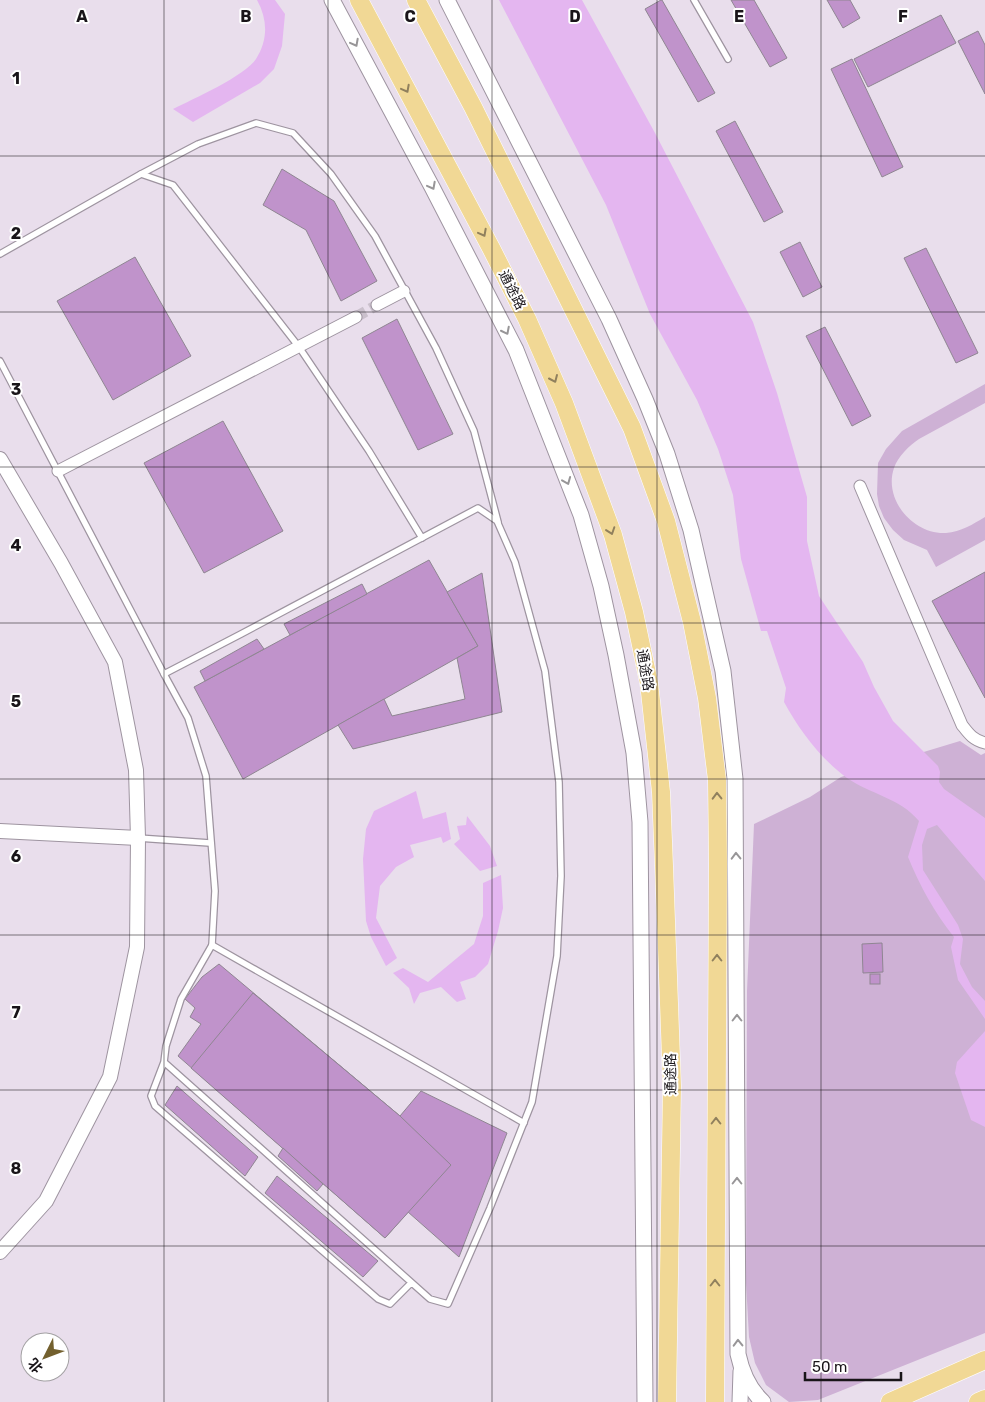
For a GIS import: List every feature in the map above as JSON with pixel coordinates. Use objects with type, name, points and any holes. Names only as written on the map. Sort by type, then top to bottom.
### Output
[{"type":"main road","points":[[332,0],[516,350],[581,515],[601,586],[634,753],[640,822],[645,1402]]},
{"type":"main road","name":"通途路","points":[[359,0],[527,319],[564,403],[613,535],[634,612],[649,683],[661,792],[664,847],[672,1086],[667,1402]]},
{"type":"main road","points":[[416,0],[478,116],[632,428],[666,520],[692,622],[706,698],[717,780],[715,1402]]},
{"type":"main road","points":[[447,0],[605,311],[645,399],[667,454],[691,530],[723,671],[736,779],[737,1275],[738,1354],[741,1369],[740,1402]]},
{"type":"main road","points":[[890,1402],[985,1360]]},
{"type":"main road","points":[[741,1369],[749,1385],[764,1402]]},
{"type":"main road","points":[[978,1402],[985,1399]]},
{"type":"street","points":[[377,305],[404,291]]},
{"type":"street","points":[[58,471],[356,317]]},
{"type":"street","points":[[0,458],[61,563],[115,662],[136,770],[138,838],[137,947],[110,1077],[46,1200],[0,1252]]},
{"type":"street","points":[[860,486],[962,725],[970,736],[985,743]]},
{"type":"street","points":[[0,831],[138,838]]},
{"type":"lane","points":[[694,0],[728,60]]},
{"type":"lane","points":[[0,254],[198,144],[256,123],[293,133],[331,174],[375,236],[436,348],[474,431],[499,527]]},
{"type":"lane","points":[[141,174],[173,185],[298,347],[369,451],[422,538]]},
{"type":"lane","points":[[0,361],[188,718],[206,776],[215,891],[212,945],[181,998],[166,1046],[164,1062],[151,1096],[155,1106],[378,1299],[390,1304],[411,1283]]},
{"type":"lane","points":[[164,674],[478,508],[497,521],[515,562],[545,671],[558,782],[561,876],[557,956],[532,1102],[490,1208],[448,1304],[430,1299],[411,1283],[164,1062]]},
{"type":"lane","points":[[138,838],[210,843]]},
{"type":"lane","points":[[212,945],[524,1123]]},
{"type":"shaded area","points":[[257,0],[275,0],[285,14],[282,46],[274,69],[260,83],[193,122],[173,109],[218,87],[241,73],[250,66],[260,52],[263,45],[265,22]]},
{"type":"shaded area","points":[[499,0],[582,0],[655,133],[753,322],[777,393],[807,497],[807,541],[819,596],[863,662],[874,687],[893,721],[938,766],[940,772],[939,782],[944,789],[985,818],[985,881],[937,825],[927,829],[922,845],[923,870],[958,925],[963,939],[960,964],[972,987],[985,1001],[985,1019],[958,980],[951,947],[954,937],[928,898],[908,857],[919,821],[903,807],[847,778],[837,770],[811,743],[784,702],[786,688],[767,631],[761,631],[741,559],[733,495],[718,449],[697,400],[650,314],[606,205]]},
{"type":"shaded area","points":[[985,384],[985,403],[919,439],[904,452],[894,468],[893,492],[897,503],[913,522],[923,528],[934,532],[946,533],[967,527],[985,517],[985,540],[936,567],[927,550],[904,540],[884,518],[877,494],[878,463],[886,449],[902,431]]},
{"type":"shaded area","points":[[960,741],[981,755],[985,753],[985,1333],[818,1400],[789,1402],[766,1385],[755,1363],[749,1337],[746,1283],[747,991],[754,824],[810,797],[841,777]]},
{"type":"shaded area","points":[[416,791],[423,819],[446,812],[451,839],[443,843],[441,837],[410,845],[414,857],[396,867],[380,886],[376,918],[397,958],[386,966],[371,937],[366,921],[363,859],[366,829],[374,811]]},
{"type":"shaded area","points":[[467,816],[490,846],[497,866],[480,871],[454,844],[460,839],[457,826],[466,825]]},
{"type":"shaded area","points":[[501,875],[503,908],[498,931],[488,964],[475,977],[460,982],[466,999],[457,1002],[441,987],[420,993],[414,1004],[409,988],[393,973],[403,968],[428,982],[474,944],[483,916],[483,883]]},
{"type":"shaded area","points":[[985,1031],[985,1127],[971,1120],[955,1073],[957,1062]]},
{"type":"building","points":[[661,0],[715,93],[698,102],[645,9]]},
{"type":"building","points":[[731,0],[754,0],[787,58],[770,67]]},
{"type":"building","points":[[827,0],[850,0],[860,18],[843,28]]},
{"type":"building","points":[[941,15],[956,43],[868,87],[854,59]]},
{"type":"building","points":[[978,31],[985,45],[985,94],[958,41]]},
{"type":"building","points":[[852,59],[903,167],[882,177],[831,69]]},
{"type":"building","points":[[735,121],[783,212],[764,222],[716,131]]},
{"type":"building","points":[[282,169],[334,201],[377,281],[341,301],[306,230],[263,205]]},
{"type":"building","points":[[800,242],[822,287],[803,297],[780,252]]},
{"type":"building","points":[[926,248],[978,353],[956,363],[904,258]]},
{"type":"building","points":[[135,257],[191,356],[113,400],[57,301]]},
{"type":"building","points":[[397,319],[453,434],[418,450],[362,338]]},
{"type":"building","points":[[825,327],[871,416],[852,426],[806,336]]},
{"type":"building","points":[[223,421],[283,531],[204,573],[144,463]]},
{"type":"building","points":[[429,560],[478,646],[243,779],[194,687]]},
{"type":"building","points":[[985,572],[985,698],[932,601]]},
{"type":"building","points":[[482,573],[502,712],[353,749],[338,725],[384,699],[392,716],[465,699],[457,658],[478,646],[447,592]]},
{"type":"building","points":[[362,584],[367,594],[290,635],[284,624]]},
{"type":"building","points":[[257,639],[264,649],[205,681],[200,671]]},
{"type":"building","points":[[882,943],[883,972],[863,973],[862,944]]},
{"type":"building","points":[[219,964],[400,1116],[421,1091],[507,1133],[459,1257],[408,1212],[385,1238],[178,1056],[201,1024],[190,1017],[195,1008],[185,999],[202,977]]},
{"type":"building","points":[[870,974],[880,974],[880,984],[870,984]]},
{"type":"building","points":[[253,993],[400,1116],[451,1165],[385,1238],[191,1068]]},
{"type":"building","points":[[177,1086],[258,1157],[245,1176],[165,1105]]},
{"type":"building","points":[[283,1148],[323,1184],[317,1191],[278,1156]]},
{"type":"building","points":[[277,1176],[378,1261],[363,1277],[265,1193]]},
{"type":"tunnel","points":[[356,317],[377,305]]}]
